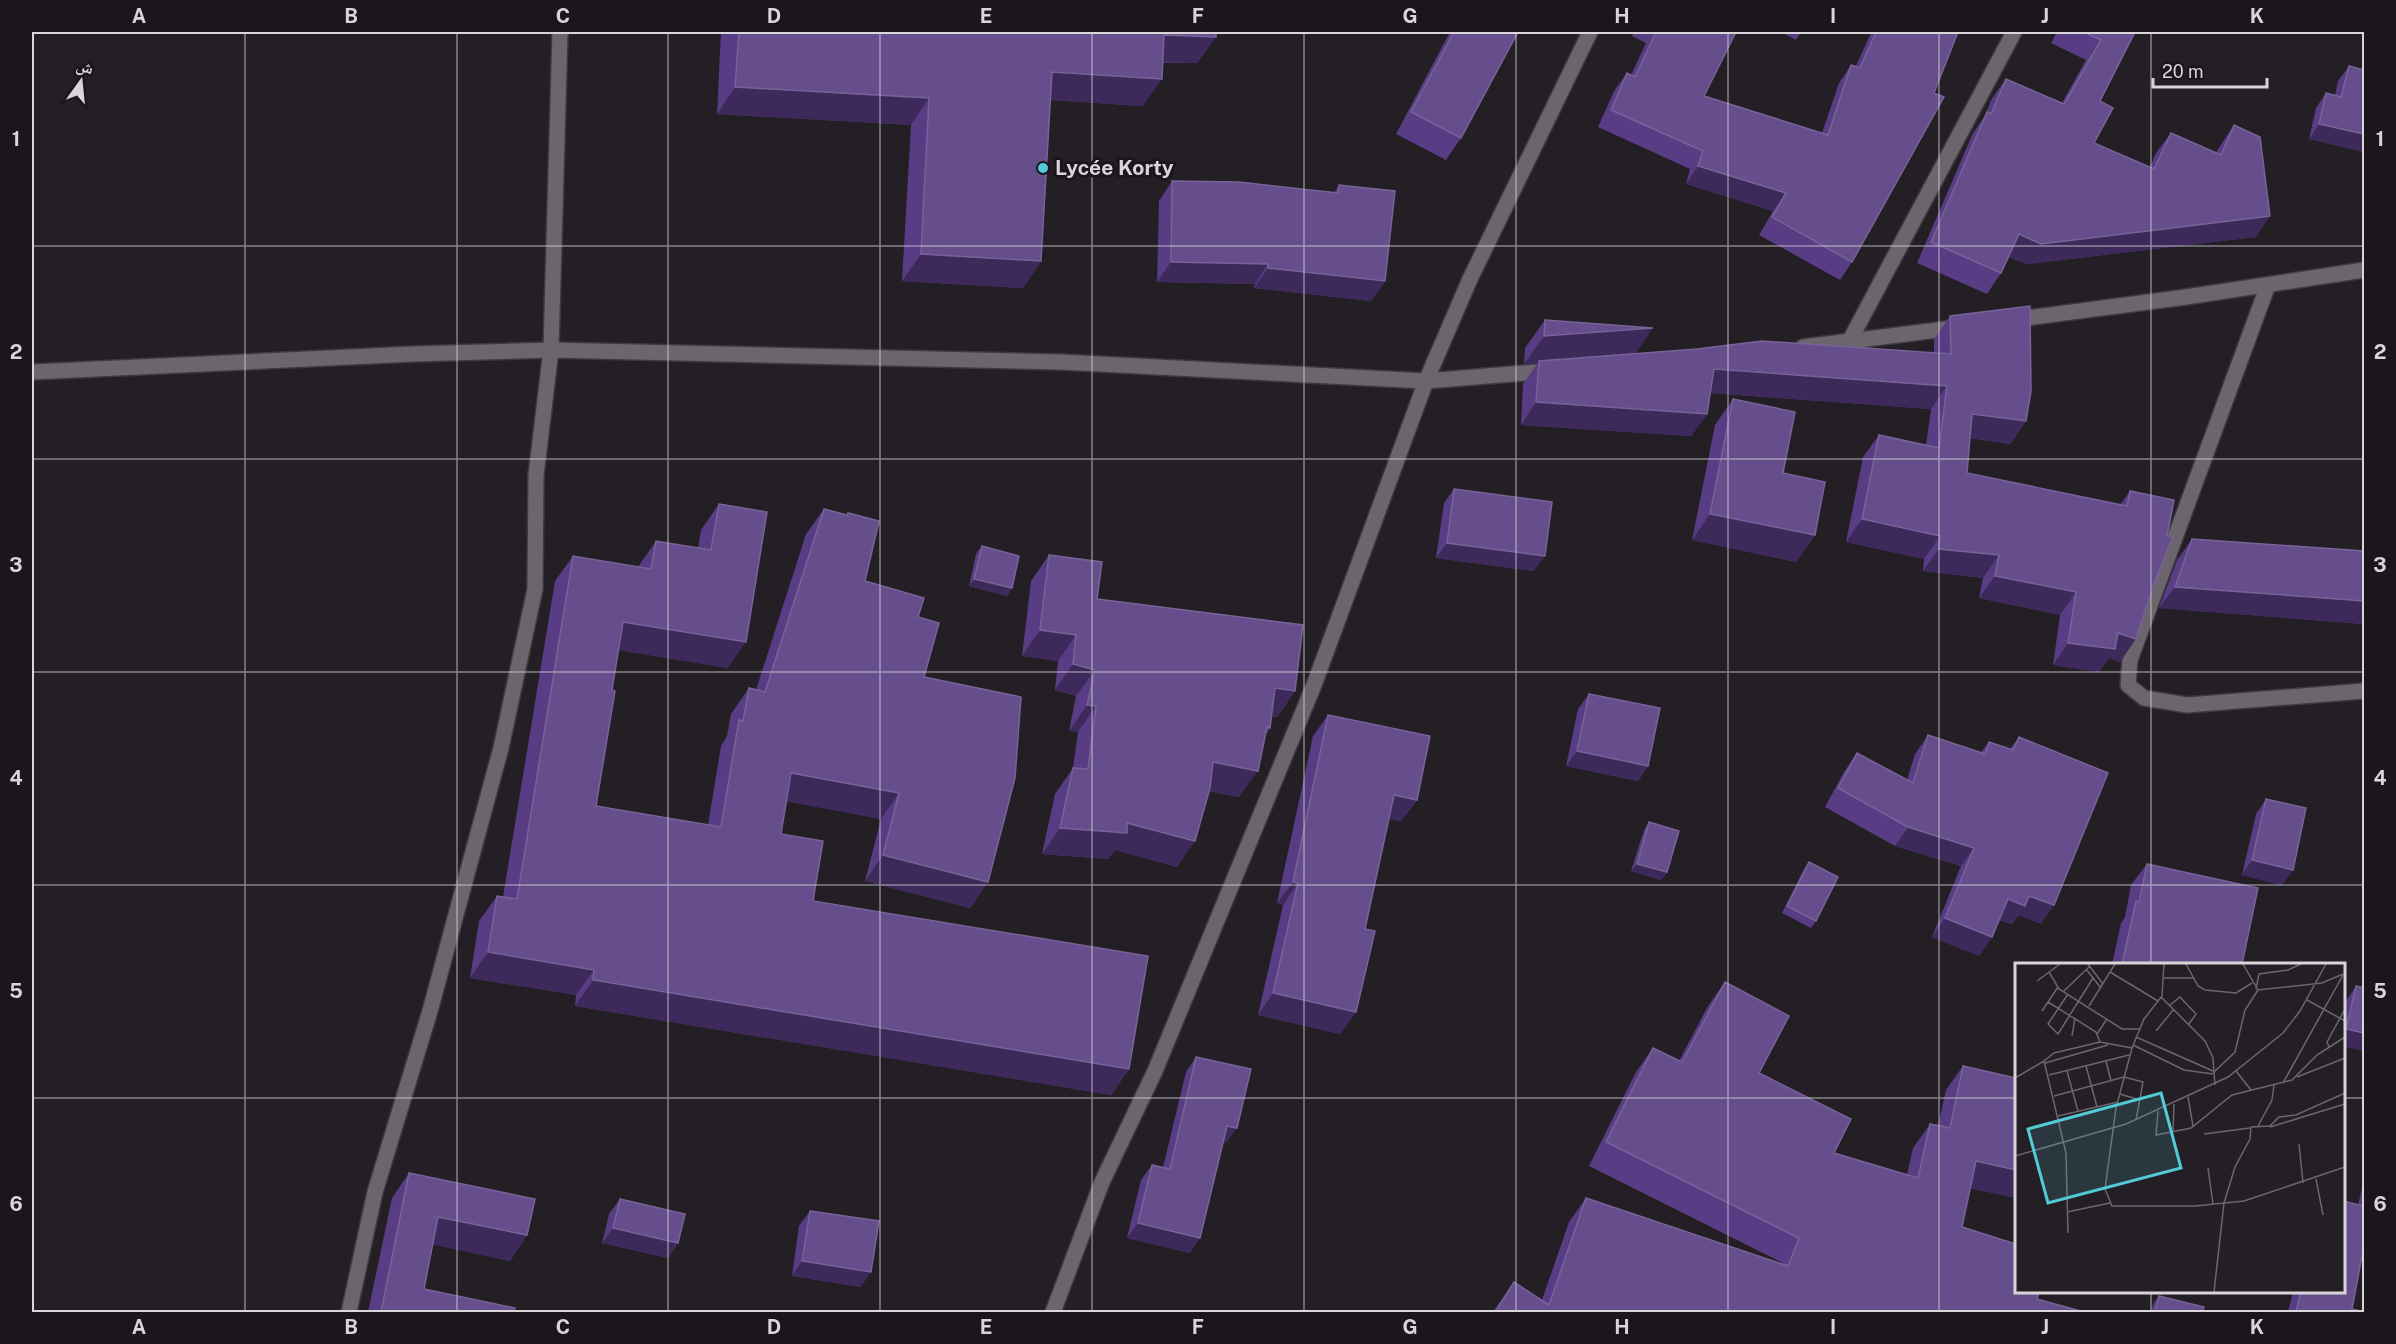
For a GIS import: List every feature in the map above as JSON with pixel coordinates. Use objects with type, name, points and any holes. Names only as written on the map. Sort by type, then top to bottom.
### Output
[{"type":"street","points":[[349,1312],[375,1192],[430,1011],[501,748],[535,589],[536,475],[550,350],[560,32]]},
{"type":"street","points":[[1053,1312],[1102,1182],[1155,1071],[1310,695],[1426,381],[1470,279],[1590,32]]},
{"type":"street","points":[[1849,342],[2014,32]]},
{"type":"street","points":[[2000,322],[2364,270]]},
{"type":"street","points":[[2268,285],[2130,660],[2128,685],[2144,698],[2187,705],[2364,691]]},
{"type":"street","points":[[1793,348],[1977,325]]},
{"type":"street","points":[[32,372],[402,354],[550,350],[1061,362],[1426,381],[1565,370]]},
{"type":"building","points":[[739,32],[1216,32],[1216,37],[1164,35],[1162,79],[1052,72],[1041,261],[921,254],[929,98],[735,87]]},
{"type":"building","points":[[1454,32],[1518,32],[1461,138],[1411,112]]},
{"type":"building","points":[[1656,32],[1736,32],[1704,96],[1828,135],[1851,65],[1860,68],[1876,32],[1958,32],[1934,93],[1944,97],[1852,262],[1772,217],[1786,193],[1698,166],[1703,151],[1611,110],[1627,73],[1635,77]]},
{"type":"building","points":[[2084,32],[2135,32],[2100,101],[2113,108],[2094,143],[2154,169],[2171,133],[2221,155],[2234,125],[2260,137],[2270,216],[2041,244],[2019,234],[2001,273],[1931,242],[1987,112],[1991,114],[2006,79],[2064,104],[2101,40]]},
{"type":"building","points":[[2349,66],[2364,70],[2364,134],[2319,124],[2326,93],[2341,97]]},
{"type":"building","points":[[1172,181],[1239,182],[1338,193],[1339,185],[1395,191],[1385,281],[1268,268],[1268,264],[1171,262]]},
{"type":"building","points":[[2030,306],[2031,391],[2026,421],[1972,414],[1967,473],[2127,506],[2130,491],[2174,500],[2167,536],[2173,536],[2136,639],[2118,633],[2115,649],[2068,643],[2076,592],[1995,576],[1999,555],[1939,549],[1940,536],[1862,519],[1879,435],[1939,448],[1947,386],[1714,369],[1707,414],[1536,402],[1539,361],[1697,349],[1762,341],[1951,354],[1950,316]]},
{"type":"building","points":[[1545,320],[1653,328],[1544,336]]},
{"type":"building","points":[[1733,399],[1795,412],[1783,473],[1825,482],[1815,535],[1710,514]]},
{"type":"building","points":[[1454,489],[1552,502],[1545,556],[1447,543]]},
{"type":"building","points":[[719,504],[767,512],[746,642],[623,622],[612,690],[615,691],[596,806],[721,827],[739,720],[743,721],[749,688],[765,692],[824,509],[879,521],[865,581],[924,598],[918,617],[939,623],[924,677],[1021,697],[1015,778],[988,882],[883,855],[899,793],[791,773],[781,834],[823,841],[813,901],[1148,956],[1129,1069],[593,980],[594,970],[488,952],[497,896],[517,899],[573,556],[651,569],[656,541],[711,550]]},
{"type":"building","points":[[2192,539],[2364,551],[2364,601],[2175,587]]},
{"type":"building","points":[[982,546],[1019,556],[1012,588],[974,579]]},
{"type":"building","points":[[1049,555],[1102,562],[1097,599],[1303,625],[1295,691],[1275,688],[1270,728],[1267,727],[1258,771],[1213,762],[1210,788],[1195,841],[1127,823],[1127,833],[1060,828],[1073,768],[1088,769],[1096,706],[1087,705],[1095,670],[1073,664],[1076,635],[1040,630]]},
{"type":"building","points":[[1589,694],[1660,708],[1648,766],[1577,751]]},
{"type":"building","points":[[1328,715],[1430,736],[1417,800],[1394,795],[1365,929],[1375,931],[1356,1012],[1273,993],[1298,883],[1293,882]]},
{"type":"building","points":[[1928,735],[1985,754],[1989,742],[2013,750],[2019,737],[2108,773],[2054,905],[2029,896],[2025,906],[2008,899],[1992,937],[1945,918],[1974,848],[1908,827],[1838,788],[1857,753],[1913,783]]},
{"type":"building","points":[[2266,799],[2306,808],[2293,870],[2252,860]]},
{"type":"building","points":[[1649,822],[1679,831],[1667,872],[1637,864]]},
{"type":"building","points":[[1809,862],[1838,877],[1816,921],[1787,906]]},
{"type":"building","points":[[2147,864],[2258,888],[2242,963],[2122,963],[2136,901],[2139,902]]},
{"type":"building","points":[[1725,982],[1789,1016],[1759,1073],[1851,1119],[1834,1153],[1918,1178],[1930,1124],[1950,1128],[1963,1066],[2015,1078],[2015,1170],[1976,1161],[1962,1227],[2015,1244],[2015,1293],[2039,1293],[2037,1299],[2080,1311],[1495,1312],[1514,1282],[1549,1305],[1586,1198],[1788,1266],[1799,1238],[1606,1142],[1653,1048],[1682,1062]]},
{"type":"building","points":[[2356,986],[2364,988],[2364,1033],[2346,1029]]},
{"type":"building","points":[[1196,1057],[1251,1069],[1237,1128],[1227,1126],[1200,1238],[1138,1223],[1152,1165],[1170,1169]]},
{"type":"building","points":[[409,1173],[535,1199],[527,1235],[438,1217],[424,1289],[515,1308],[514,1312],[381,1312]]},
{"type":"building","points":[[620,1199],[685,1214],[678,1243],[613,1228]]},
{"type":"building","points":[[2345,1201],[2364,1206],[2364,1245],[2352,1309],[2364,1312],[2296,1312],[2301,1293],[2345,1293]]},
{"type":"building","points":[[810,1211],[879,1221],[871,1272],[802,1261]]},
{"type":"building","points":[[2159,1296],[2204,1307],[2202,1312],[2155,1312]]},
{"type":"place","name":"Lycée Korty","points":[[1043,168]]}]
